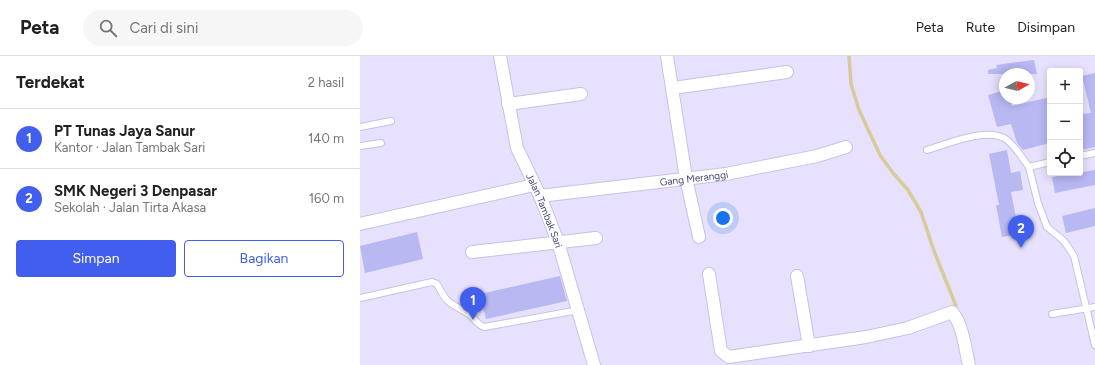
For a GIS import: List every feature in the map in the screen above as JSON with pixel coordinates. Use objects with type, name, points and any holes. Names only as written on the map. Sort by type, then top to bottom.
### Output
[{"type":"street","name":"Jalan Tambak Sari","points":[[500,56],[517,148],[540,196],[558,242],[580,310],[594,365]]},
{"type":"street","points":[[667,56],[686,178],[699,237]]},
{"type":"street","points":[[673,88],[787,72]]},
{"type":"street","points":[[508,104],[582,94]]},
{"type":"street","name":"Gang Meranggi","points":[[540,196],[726,174],[817,156],[846,147]]},
{"type":"street","points":[[360,224],[534,185]]},
{"type":"street","points":[[472,252],[596,238]]},
{"type":"street","points":[[709,274],[721,351],[724,355],[729,357],[866,337],[908,328],[952,312],[960,327],[969,365]]},
{"type":"street","points":[[797,276],[809,346]]},
{"type":"lane","points":[[360,127],[391,121]]},
{"type":"lane","points":[[927,150],[981,135],[997,135],[1007,140],[1029,167],[1038,203],[1047,227],[1064,241],[1074,256],[1095,345]]},
{"type":"lane","points":[[360,146],[381,143]]},
{"type":"lane","points":[[1083,155],[1095,153]]},
{"type":"lane","points":[[1029,167],[1047,163]]},
{"type":"lane","points":[[360,298],[432,282],[437,284],[446,301],[456,309],[469,314],[477,324],[484,327],[580,310]]},
{"type":"lane","points":[[1052,314],[1095,307]]},
{"type":"building","points":[[1034,60],[1037,74],[1035,74],[1035,68],[999,68],[999,74],[988,74],[988,70],[997,68],[996,65]]},
{"type":"building","points":[[1095,73],[1095,147],[1083,149],[1083,114],[1091,113],[1083,76]]},
{"type":"building","points":[[999,92],[999,104],[1012,104],[1012,106],[1020,104],[1035,104],[1035,101],[1047,98],[1047,144],[1023,150],[1017,143],[1011,124],[997,127],[988,95]]},
{"type":"building","points":[[1007,150],[1011,173],[1020,171],[1023,190],[1011,192],[1019,234],[1002,237],[996,205],[999,205],[989,154]]},
{"type":"building","points":[[1095,170],[1095,185],[1055,193],[1052,177],[1083,176],[1083,172]]},
{"type":"building","points":[[1095,208],[1095,226],[1066,233],[1062,216]]},
{"type":"building","points":[[417,232],[423,259],[365,273],[360,246]]},
{"type":"building","points":[[560,276],[567,301],[486,319],[480,294]]},
{"type":"waterway","points":[[849,56],[851,84],[859,110],[880,155],[908,190],[921,212],[934,251],[956,306]]},
{"type":"place","name":"SMK Negeri 3 Denpasar","points":[[1021,248]]},
{"type":"place","name":"PT Tunas Jaya Sanur","points":[[473,320]]}]
